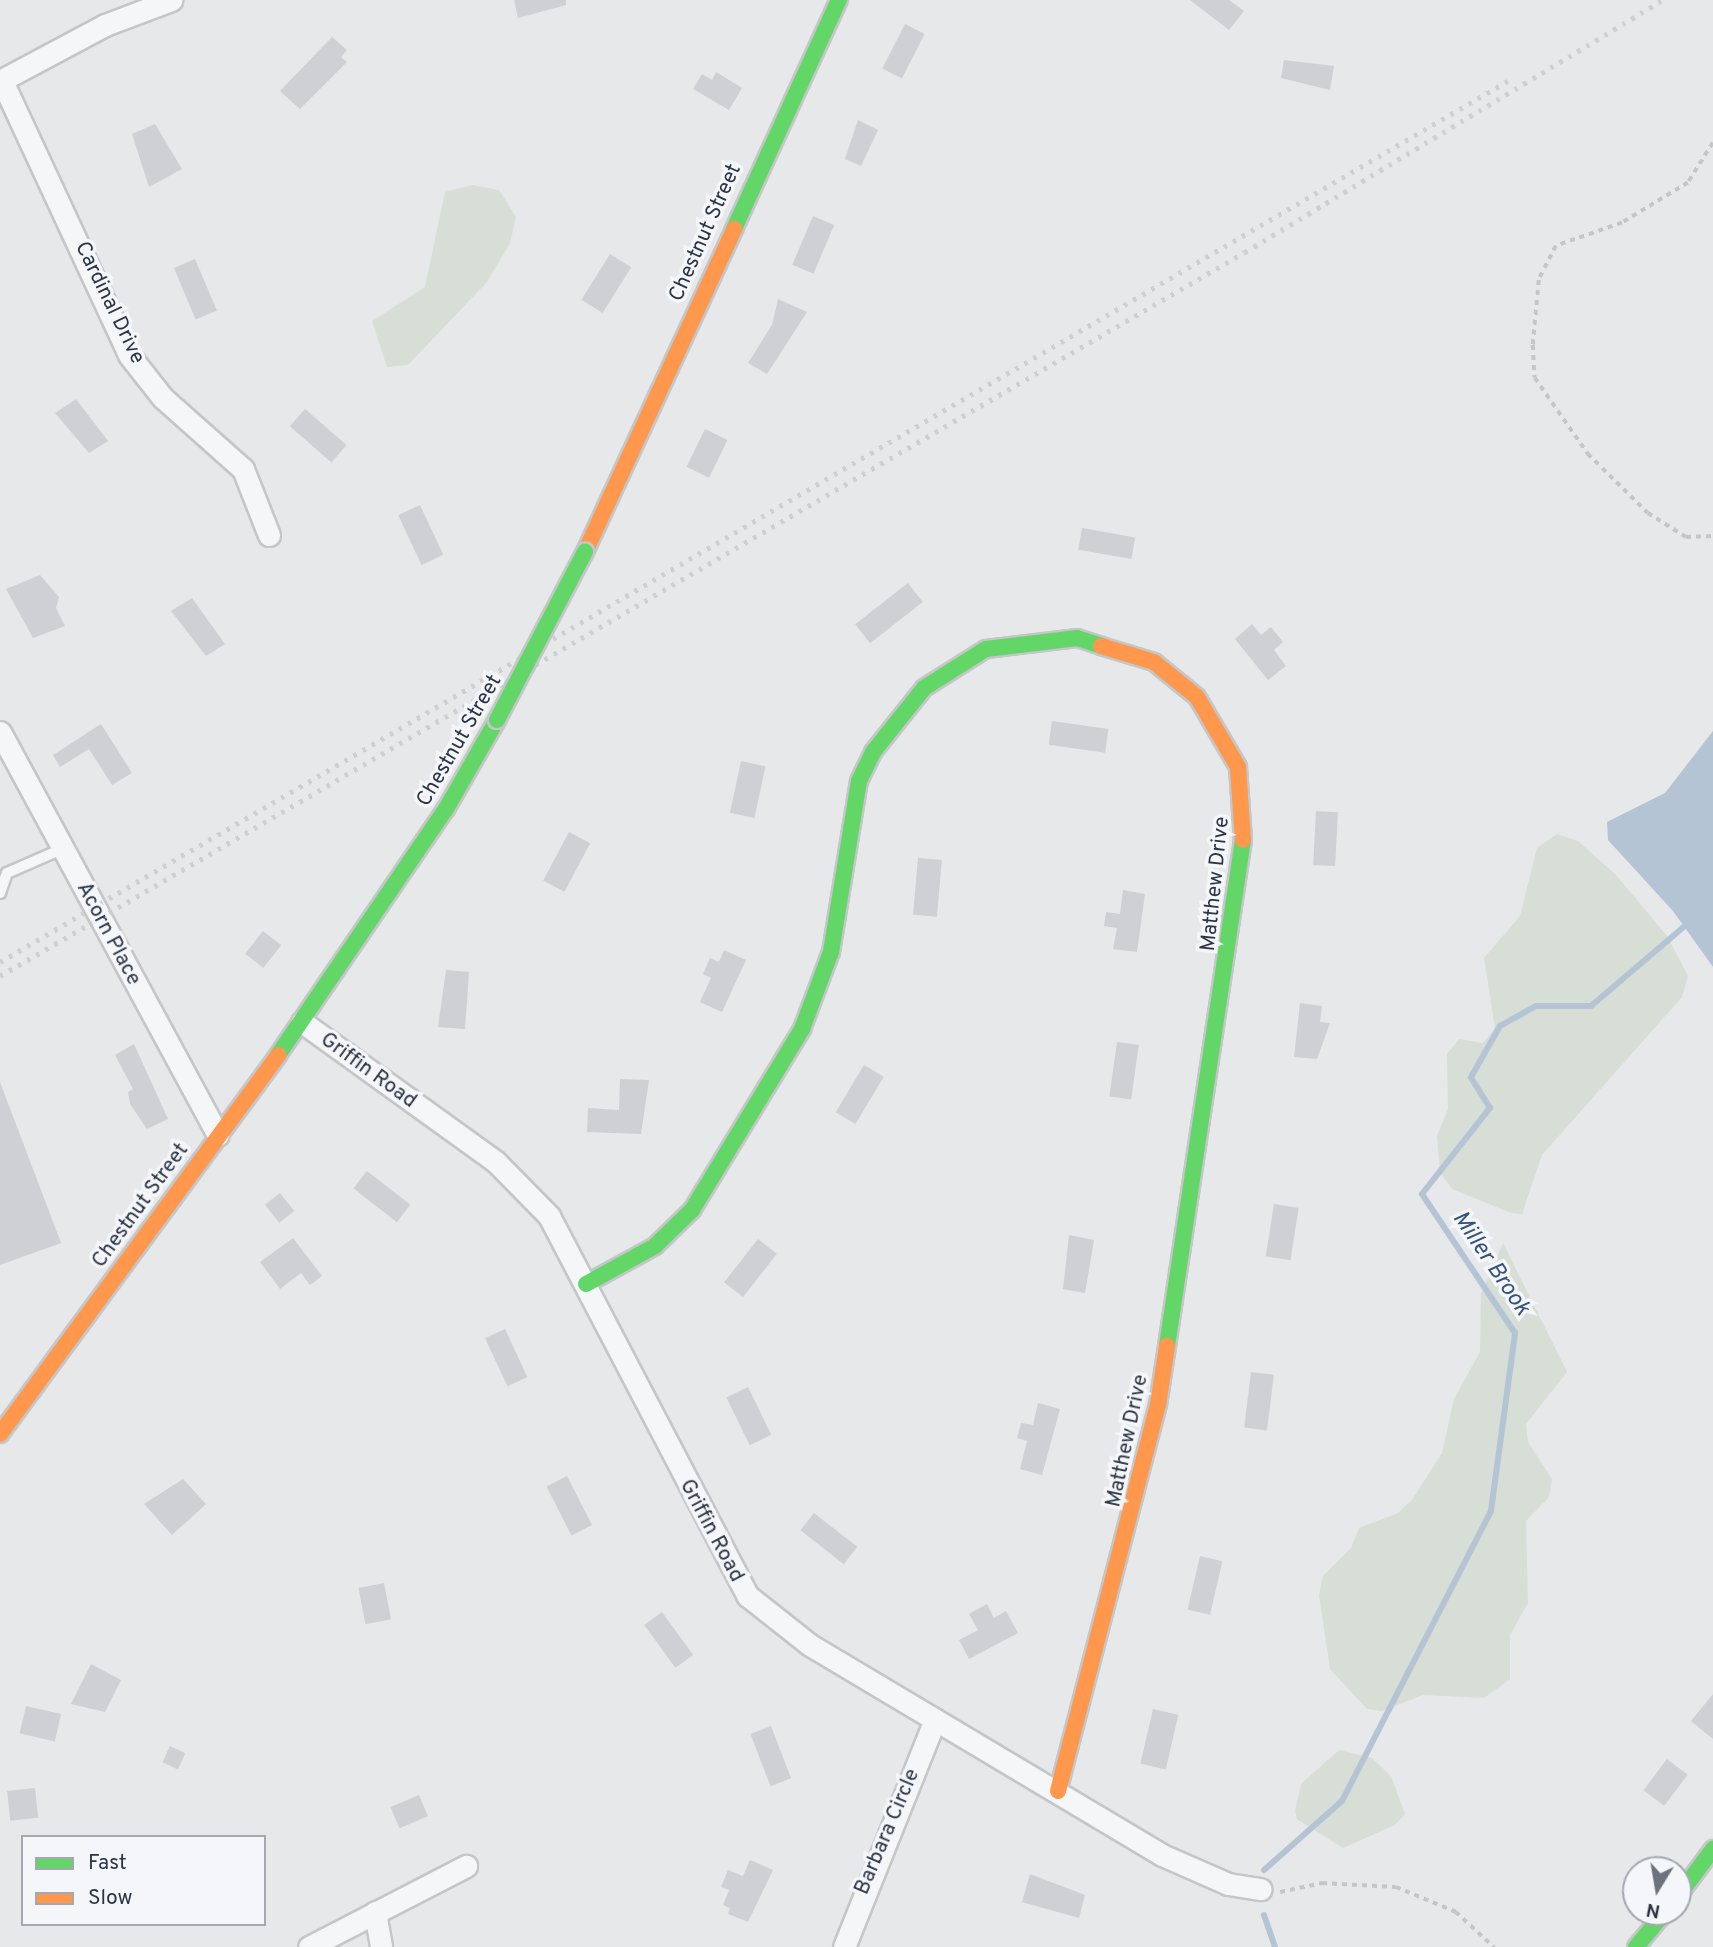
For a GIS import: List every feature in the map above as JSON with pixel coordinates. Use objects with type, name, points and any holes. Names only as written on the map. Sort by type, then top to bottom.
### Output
[{"type":"street","points":[[1,81],[105,24],[171,0]]},
{"type":"street","name":"Chestnut Street","points":[[3,1423],[302,1022],[446,808],[497,720],[584,552],[839,0]]},
{"type":"street","name":"Cardinal Drive","points":[[1,81],[129,355],[163,398],[243,470],[269,535]]},
{"type":"street","name":"Matthew Drive","points":[[586,1284],[655,1246],[692,1210],[802,1029],[831,952],[859,781],[879,743],[924,688],[986,649],[1077,638],[1154,662],[1197,697],[1238,767],[1245,797],[1244,860],[1158,1405],[1058,1791]]},
{"type":"street","name":"Acorn Place","points":[[0,732],[218,1135]]},
{"type":"street","name":"Griffin Road","points":[[302,1022],[514,1177],[549,1216],[586,1284],[730,1573],[748,1596],[810,1645],[1177,1864],[1261,1889]]},
{"type":"street","name":"Barbara Circle","points":[[844,1947],[935,1719]]},
{"type":"street","points":[[1692,1877],[1713,1849]]},
{"type":"street","points":[[309,1947],[466,1866]]},
{"type":"street","points":[[375,1912],[381,1947]]},
{"type":"street","points":[[1636,1947],[1653,1926]]},
{"type":"lane","points":[[0,893],[6,873],[62,849]]},
{"type":"path","points":[[1713,144],[1688,183],[1622,223],[1556,246],[1539,280],[1533,345],[1535,377],[1588,454],[1648,513],[1686,537],[1713,536]]},
{"type":"path","points":[[1261,1889],[1292,1892],[1322,1883],[1396,1887],[1456,1912],[1494,1947]]},
{"type":"shaded area","points":[[472,185],[499,190],[516,217],[510,243],[487,282],[408,365],[387,367],[372,321],[425,287],[445,192]]},
{"type":"shaded area","points":[[1557,834],[1578,841],[1616,875],[1667,936],[1688,976],[1682,997],[1542,1155],[1522,1214],[1511,1213],[1452,1189],[1440,1172],[1437,1136],[1448,1109],[1447,1054],[1459,1039],[1483,1043],[1495,1028],[1484,958],[1520,916],[1537,848]]},
{"type":"shaded area","points":[[1503,1243],[1567,1372],[1526,1424],[1528,1442],[1552,1479],[1549,1497],[1526,1521],[1528,1603],[1510,1635],[1510,1679],[1484,1698],[1423,1695],[1382,1711],[1367,1709],[1330,1669],[1319,1595],[1323,1576],[1351,1548],[1359,1528],[1398,1513],[1412,1500],[1442,1453],[1454,1399],[1480,1352],[1481,1294]]},
{"type":"shaded area","points":[[1339,1750],[1372,1758],[1391,1776],[1405,1814],[1395,1825],[1343,1848],[1297,1819],[1295,1811],[1301,1784]]},
{"type":"water","points":[[1713,731],[1713,967],[1673,911],[1608,840],[1607,822],[1665,793]]},
{"type":"building","points":[[514,0],[566,0],[566,5],[518,18]]},
{"type":"building","points":[[1190,0],[1229,0],[1244,11],[1229,30]]},
{"type":"building","points":[[905,24],[925,34],[902,79],[882,69]]},
{"type":"building","points":[[332,37],[347,50],[341,57],[347,62],[300,109],[280,91]]},
{"type":"building","points":[[1284,60],[1334,66],[1330,90],[1281,78]]},
{"type":"building","points":[[716,72],[742,88],[729,110],[693,89],[702,74],[712,80]]},
{"type":"building","points":[[858,120],[878,130],[861,166],[845,159]]},
{"type":"building","points":[[155,124],[182,169],[149,187],[132,134]]},
{"type":"building","points":[[813,216],[834,225],[813,274],[792,265]]},
{"type":"building","points":[[610,254],[631,267],[603,313],[581,300]]},
{"type":"building","points":[[195,259],[217,311],[196,320],[174,268]]},
{"type":"building","points":[[778,299],[807,312],[767,374],[748,363],[772,325]]},
{"type":"building","points":[[76,399],[108,441],[89,453],[55,413]]},
{"type":"building","points":[[305,409],[347,445],[331,462],[290,426]]},
{"type":"building","points":[[705,429],[727,440],[709,478],[687,467]]},
{"type":"building","points":[[420,505],[443,555],[421,565],[398,515]]},
{"type":"building","points":[[1082,528],[1135,537],[1131,559],[1078,550]]},
{"type":"building","points":[[40,575],[59,597],[56,608],[65,626],[33,638],[6,589]]},
{"type":"building","points":[[908,583],[923,602],[870,643],[855,624]]},
{"type":"building","points":[[192,598],[225,644],[206,656],[171,611]]},
{"type":"building","points":[[1252,624],[1261,635],[1271,627],[1283,642],[1274,650],[1286,666],[1268,680],[1235,639]]},
{"type":"building","points":[[1052,721],[1108,729],[1105,753],[1049,745]]},
{"type":"building","points":[[101,724],[132,773],[112,785],[89,749],[60,767],[53,755]]},
{"type":"building","points":[[741,761],[765,766],[754,818],[730,813]]},
{"type":"building","points":[[1316,811],[1338,812],[1335,866],[1313,865]]},
{"type":"building","points":[[569,832],[590,843],[564,892],[543,881]]},
{"type":"building","points":[[918,858],[942,860],[937,917],[913,915]]},
{"type":"building","points":[[1123,890],[1145,894],[1137,952],[1113,949],[1117,928],[1104,926],[1106,912],[1120,914]]},
{"type":"building","points":[[263,931],[281,945],[263,968],[245,954]]},
{"type":"building","points":[[724,950],[746,960],[722,1012],[700,1002],[711,978],[703,974],[710,958],[719,962]]},
{"type":"building","points":[[446,970],[469,972],[465,1029],[438,1027]]},
{"type":"building","points":[[1300,1003],[1322,1006],[1320,1022],[1330,1023],[1317,1059],[1294,1057]]},
{"type":"building","points":[[1117,1042],[1139,1045],[1131,1100],[1109,1096]]},
{"type":"building","points":[[134,1044],[168,1119],[147,1129],[130,1104],[128,1092],[133,1089],[115,1055]]},
{"type":"building","points":[[864,1065],[884,1077],[855,1124],[836,1112]]},
{"type":"building","points":[[620,1079],[649,1080],[641,1134],[587,1132],[588,1108],[619,1110]]},
{"type":"building","points":[[0,1082],[61,1243],[0,1265]]},
{"type":"building","points":[[367,1171],[410,1205],[397,1222],[353,1188]]},
{"type":"building","points":[[280,1193],[294,1211],[279,1223],[265,1205]]},
{"type":"building","points":[[1274,1204],[1299,1208],[1290,1260],[1266,1256]]},
{"type":"building","points":[[1069,1235],[1094,1240],[1085,1293],[1063,1289]]},
{"type":"building","points":[[293,1238],[322,1276],[310,1285],[301,1273],[280,1289],[260,1262]]},
{"type":"building","points":[[758,1239],[777,1254],[743,1297],[724,1282]]},
{"type":"building","points":[[505,1329],[527,1377],[507,1386],[485,1338]]},
{"type":"building","points":[[1251,1372],[1274,1375],[1267,1430],[1244,1428]]},
{"type":"building","points":[[748,1387],[771,1435],[750,1445],[726,1398]]},
{"type":"building","points":[[1038,1403],[1060,1409],[1042,1475],[1020,1469],[1027,1441],[1017,1438],[1021,1423],[1033,1425]]},
{"type":"building","points":[[567,1476],[592,1525],[571,1535],[547,1486]]},
{"type":"building","points":[[183,1479],[206,1504],[172,1535],[144,1504]]},
{"type":"building","points":[[814,1513],[857,1547],[844,1564],[800,1530]]},
{"type":"building","points":[[1200,1556],[1222,1561],[1210,1615],[1188,1610]]},
{"type":"building","points":[[384,1583],[391,1619],[366,1624],[358,1588]]},
{"type":"building","points":[[987,1604],[994,1618],[1006,1611],[1018,1633],[969,1659],[959,1640],[978,1630],[969,1614]]},
{"type":"building","points":[[662,1612],[693,1655],[675,1668],[644,1625]]},
{"type":"building","points":[[91,1664],[121,1680],[105,1712],[71,1704]]},
{"type":"building","points":[[1713,1694],[1713,1739],[1691,1721]]},
{"type":"building","points":[[26,1706],[61,1714],[55,1741],[20,1733]]},
{"type":"building","points":[[1153,1709],[1178,1715],[1166,1769],[1140,1764]]},
{"type":"building","points":[[771,1726],[791,1778],[771,1786],[750,1734]]},
{"type":"building","points":[[170,1746],[185,1753],[178,1769],[162,1762]]},
{"type":"building","points":[[1667,1759],[1688,1775],[1664,1806],[1644,1790]]},
{"type":"building","points":[[35,1788],[38,1818],[10,1821],[7,1791]]},
{"type":"building","points":[[419,1795],[428,1816],[399,1828],[390,1807]]},
{"type":"building","points":[[750,1860],[773,1870],[748,1922],[728,1914],[730,1908],[723,1905],[729,1890],[721,1887],[728,1870],[743,1876]]},
{"type":"building","points":[[1030,1874],[1085,1895],[1079,1918],[1022,1902]]},
{"type":"waterway","name":"Miller Brook","points":[[1264,1870],[1342,1801],[1491,1511],[1515,1333],[1422,1194],[1490,1108],[1471,1077],[1500,1026],[1536,1006],[1591,1006],[1687,924]]},
{"type":"waterway","name":"Miller Brook","points":[[1264,1915],[1275,1947]]},
{"type":"railway","points":[[0,976],[1245,252],[1663,0]]},
{"type":"railway","points":[[0,962],[1511,79]]},
{"type":"traffic: fast","points":[[734,229],[839,0]]},
{"type":"traffic: fast","points":[[497,720],[585,552]]},
{"type":"traffic: fast","points":[[586,1284],[655,1246],[692,1210],[802,1029],[831,952],[859,781],[873,752],[924,688],[986,649],[1077,638],[1101,646]]},
{"type":"traffic: fast","points":[[278,1055],[446,809],[497,720]]},
{"type":"traffic: fast","points":[[1167,1346],[1243,840]]},
{"type":"traffic: fast","points":[[1692,1877],[1713,1849]]},
{"type":"traffic: fast","points":[[1636,1947],[1653,1926]]},
{"type":"traffic: slow","points":[[585,552],[734,229]]},
{"type":"traffic: slow","points":[[1101,646],[1154,662],[1197,697],[1238,767],[1243,840]]},
{"type":"traffic: slow","points":[[0,1434],[278,1055]]},
{"type":"traffic: slow","points":[[1058,1791],[1158,1405],[1167,1346]]}]
